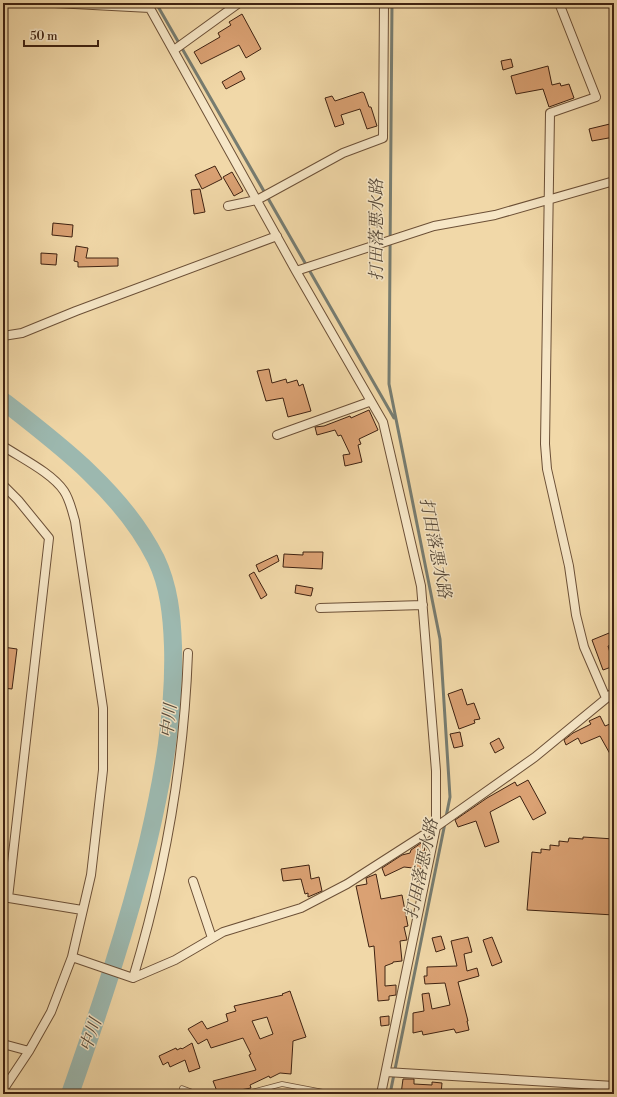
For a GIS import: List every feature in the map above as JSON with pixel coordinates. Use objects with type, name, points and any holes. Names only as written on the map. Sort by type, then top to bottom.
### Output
[{"type":"street","points":[[55,3],[149,6],[369,402],[383,422],[421,586],[436,771],[436,827],[381,1094]]},
{"type":"street","points":[[174,50],[239,3]]},
{"type":"street","points":[[228,206],[257,200],[343,154],[383,138],[384,3]]},
{"type":"street","points":[[559,3],[596,97],[550,113],[545,444],[547,468],[569,566],[576,615],[584,647],[606,698]]},
{"type":"street","points":[[296,272],[434,226],[495,215],[614,181]]},
{"type":"street","points":[[3,336],[22,333],[76,311],[277,236]]},
{"type":"street","points":[[277,435],[369,402]]},
{"type":"street","points":[[3,446],[50,478],[64,491],[71,505],[75,521],[102,708],[104,739],[103,770],[91,875],[72,957],[50,1012],[29,1051],[3,1090]]},
{"type":"street","points":[[3,485],[18,500],[49,538],[6,898],[82,910]]},
{"type":"street","points":[[320,608],[423,605]]},
{"type":"street","points":[[133,978],[155,897],[170,829],[185,715],[188,653]]},
{"type":"street","points":[[72,957],[133,978],[175,960],[223,932],[301,908],[347,884],[436,827],[535,757],[614,692]]},
{"type":"street","points":[[193,881],[212,938]]},
{"type":"street","points":[[3,1044],[29,1051]]},
{"type":"street","points":[[386,1072],[614,1086]]},
{"type":"lane","points":[[244,1094],[282,1084],[334,1094]]},
{"type":"lane","points":[[182,1088],[198,1094]]},
{"type":"building","points":[[242,14],[261,49],[246,58],[239,45],[201,64],[194,52],[220,37],[218,33],[231,25],[229,22]]},
{"type":"building","points":[[511,59],[513,67],[503,70],[501,61]]},
{"type":"building","points":[[548,66],[552,85],[560,83],[561,86],[569,84],[574,98],[549,107],[543,89],[516,94],[511,76]]},
{"type":"building","points":[[241,71],[245,79],[226,89],[222,82]]},
{"type":"building","points":[[362,92],[364,93],[369,107],[371,107],[377,126],[367,129],[360,109],[341,115],[344,124],[335,127],[325,98],[332,96],[335,101]]},
{"type":"building","points":[[614,123],[614,137],[592,141],[589,129]]},
{"type":"building","points":[[215,166],[222,179],[202,189],[195,175]]},
{"type":"building","points":[[232,172],[243,191],[234,196],[223,177]]},
{"type":"building","points":[[200,189],[205,212],[194,214],[191,190]]},
{"type":"building","points":[[53,223],[73,225],[72,237],[52,235]]},
{"type":"building","points":[[76,246],[88,248],[86,258],[118,258],[118,266],[78,267],[78,262],[74,261]]},
{"type":"building","points":[[41,253],[57,254],[56,265],[41,264]]},
{"type":"building","points":[[269,369],[272,383],[286,379],[287,383],[297,380],[299,386],[303,384],[311,411],[288,417],[283,398],[266,401],[257,371]]},
{"type":"building","points":[[369,410],[378,430],[359,439],[361,444],[358,445],[362,462],[345,466],[343,455],[350,454],[341,435],[338,436],[335,430],[317,435],[315,427],[324,426],[350,416],[351,418]]},
{"type":"building","points":[[303,552],[323,552],[322,569],[283,567],[284,554],[303,555]]},
{"type":"building","points":[[277,555],[279,561],[259,572],[256,565]]},
{"type":"building","points":[[254,572],[267,595],[261,599],[249,575]]},
{"type":"building","points":[[296,585],[313,588],[311,596],[295,593]]},
{"type":"building","points":[[614,631],[614,644],[608,646],[614,666],[603,670],[592,640]]},
{"type":"building","points":[[3,647],[17,649],[12,689],[3,688]]},
{"type":"building","points":[[462,689],[467,705],[474,703],[480,719],[474,720],[475,723],[459,729],[448,694]]},
{"type":"building","points":[[600,716],[605,726],[610,724],[614,731],[614,761],[600,736],[581,744],[578,738],[566,745],[564,740],[573,733],[591,724],[589,721]]},
{"type":"building","points":[[460,732],[463,746],[454,748],[450,734]]},
{"type":"building","points":[[499,738],[504,748],[495,753],[490,743]]},
{"type":"building","points":[[528,780],[546,813],[533,820],[520,796],[490,812],[499,842],[485,847],[476,821],[458,827],[455,820],[487,798],[515,782],[517,786]]},
{"type":"building","points":[[583,837],[614,839],[614,915],[527,910],[532,852],[541,853],[541,849],[550,850],[550,845],[559,846],[559,841],[568,842],[569,838],[583,839]]},
{"type":"building","points":[[421,843],[424,843],[425,846],[422,869],[404,867],[385,876],[382,868],[402,855],[410,853],[411,850]]},
{"type":"building","points":[[309,865],[311,879],[319,877],[322,891],[308,897],[308,893],[305,894],[301,879],[283,881],[281,869]]},
{"type":"building","points":[[376,874],[381,899],[402,895],[408,926],[404,927],[407,940],[400,941],[402,961],[393,962],[385,966],[385,986],[396,985],[396,995],[389,996],[389,1000],[378,1001],[374,946],[369,947],[356,886],[367,884],[366,878]]},
{"type":"building","points":[[441,936],[445,949],[436,952],[432,938]]},
{"type":"building","points":[[468,937],[472,952],[464,954],[467,971],[477,968],[479,976],[458,982],[469,1030],[456,1033],[454,1029],[423,1035],[422,1031],[413,1033],[413,1013],[424,1011],[422,994],[429,993],[432,1009],[450,1005],[445,983],[425,984],[424,976],[427,976],[427,967],[457,966],[451,941]]},
{"type":"building","points":[[492,937],[502,962],[492,966],[483,940]]},
{"type":"building","points":[[290,991],[306,1037],[293,1041],[291,1074],[280,1073],[270,1078],[269,1076],[250,1085],[251,1088],[218,1094],[213,1081],[256,1070],[249,1055],[251,1054],[243,1038],[211,1048],[207,1039],[198,1044],[188,1029],[202,1021],[207,1029],[228,1021],[226,1014],[236,1011],[234,1006],[283,995],[282,994]],"holes":[[[267,1017],[273,1034],[260,1039],[252,1021]]]},
{"type":"building","points":[[389,1016],[389,1025],[381,1026],[380,1017]]},
{"type":"building","points":[[192,1043],[200,1068],[189,1072],[185,1060],[170,1067],[168,1062],[163,1065],[159,1056],[176,1048],[177,1050],[182,1049]]},
{"type":"building","points":[[403,1079],[414,1079],[414,1084],[432,1085],[432,1082],[442,1083],[441,1094],[401,1094]]},
{"type":"waterway","points":[[156,3],[394,418]]},
{"type":"waterway","name":"打田落悪水路","points":[[392,3],[389,384],[440,639],[450,797],[446,817]]},
{"type":"waterway","name":"中川","points":[[3,401],[68,453],[108,492],[126,513],[142,535],[156,559],[167,590],[172,624],[173,671],[170,720],[163,769],[148,842],[122,938],[70,1094]]},
{"type":"waterway","name":"打田落悪水路","points":[[390,1094],[445,823]]}]
